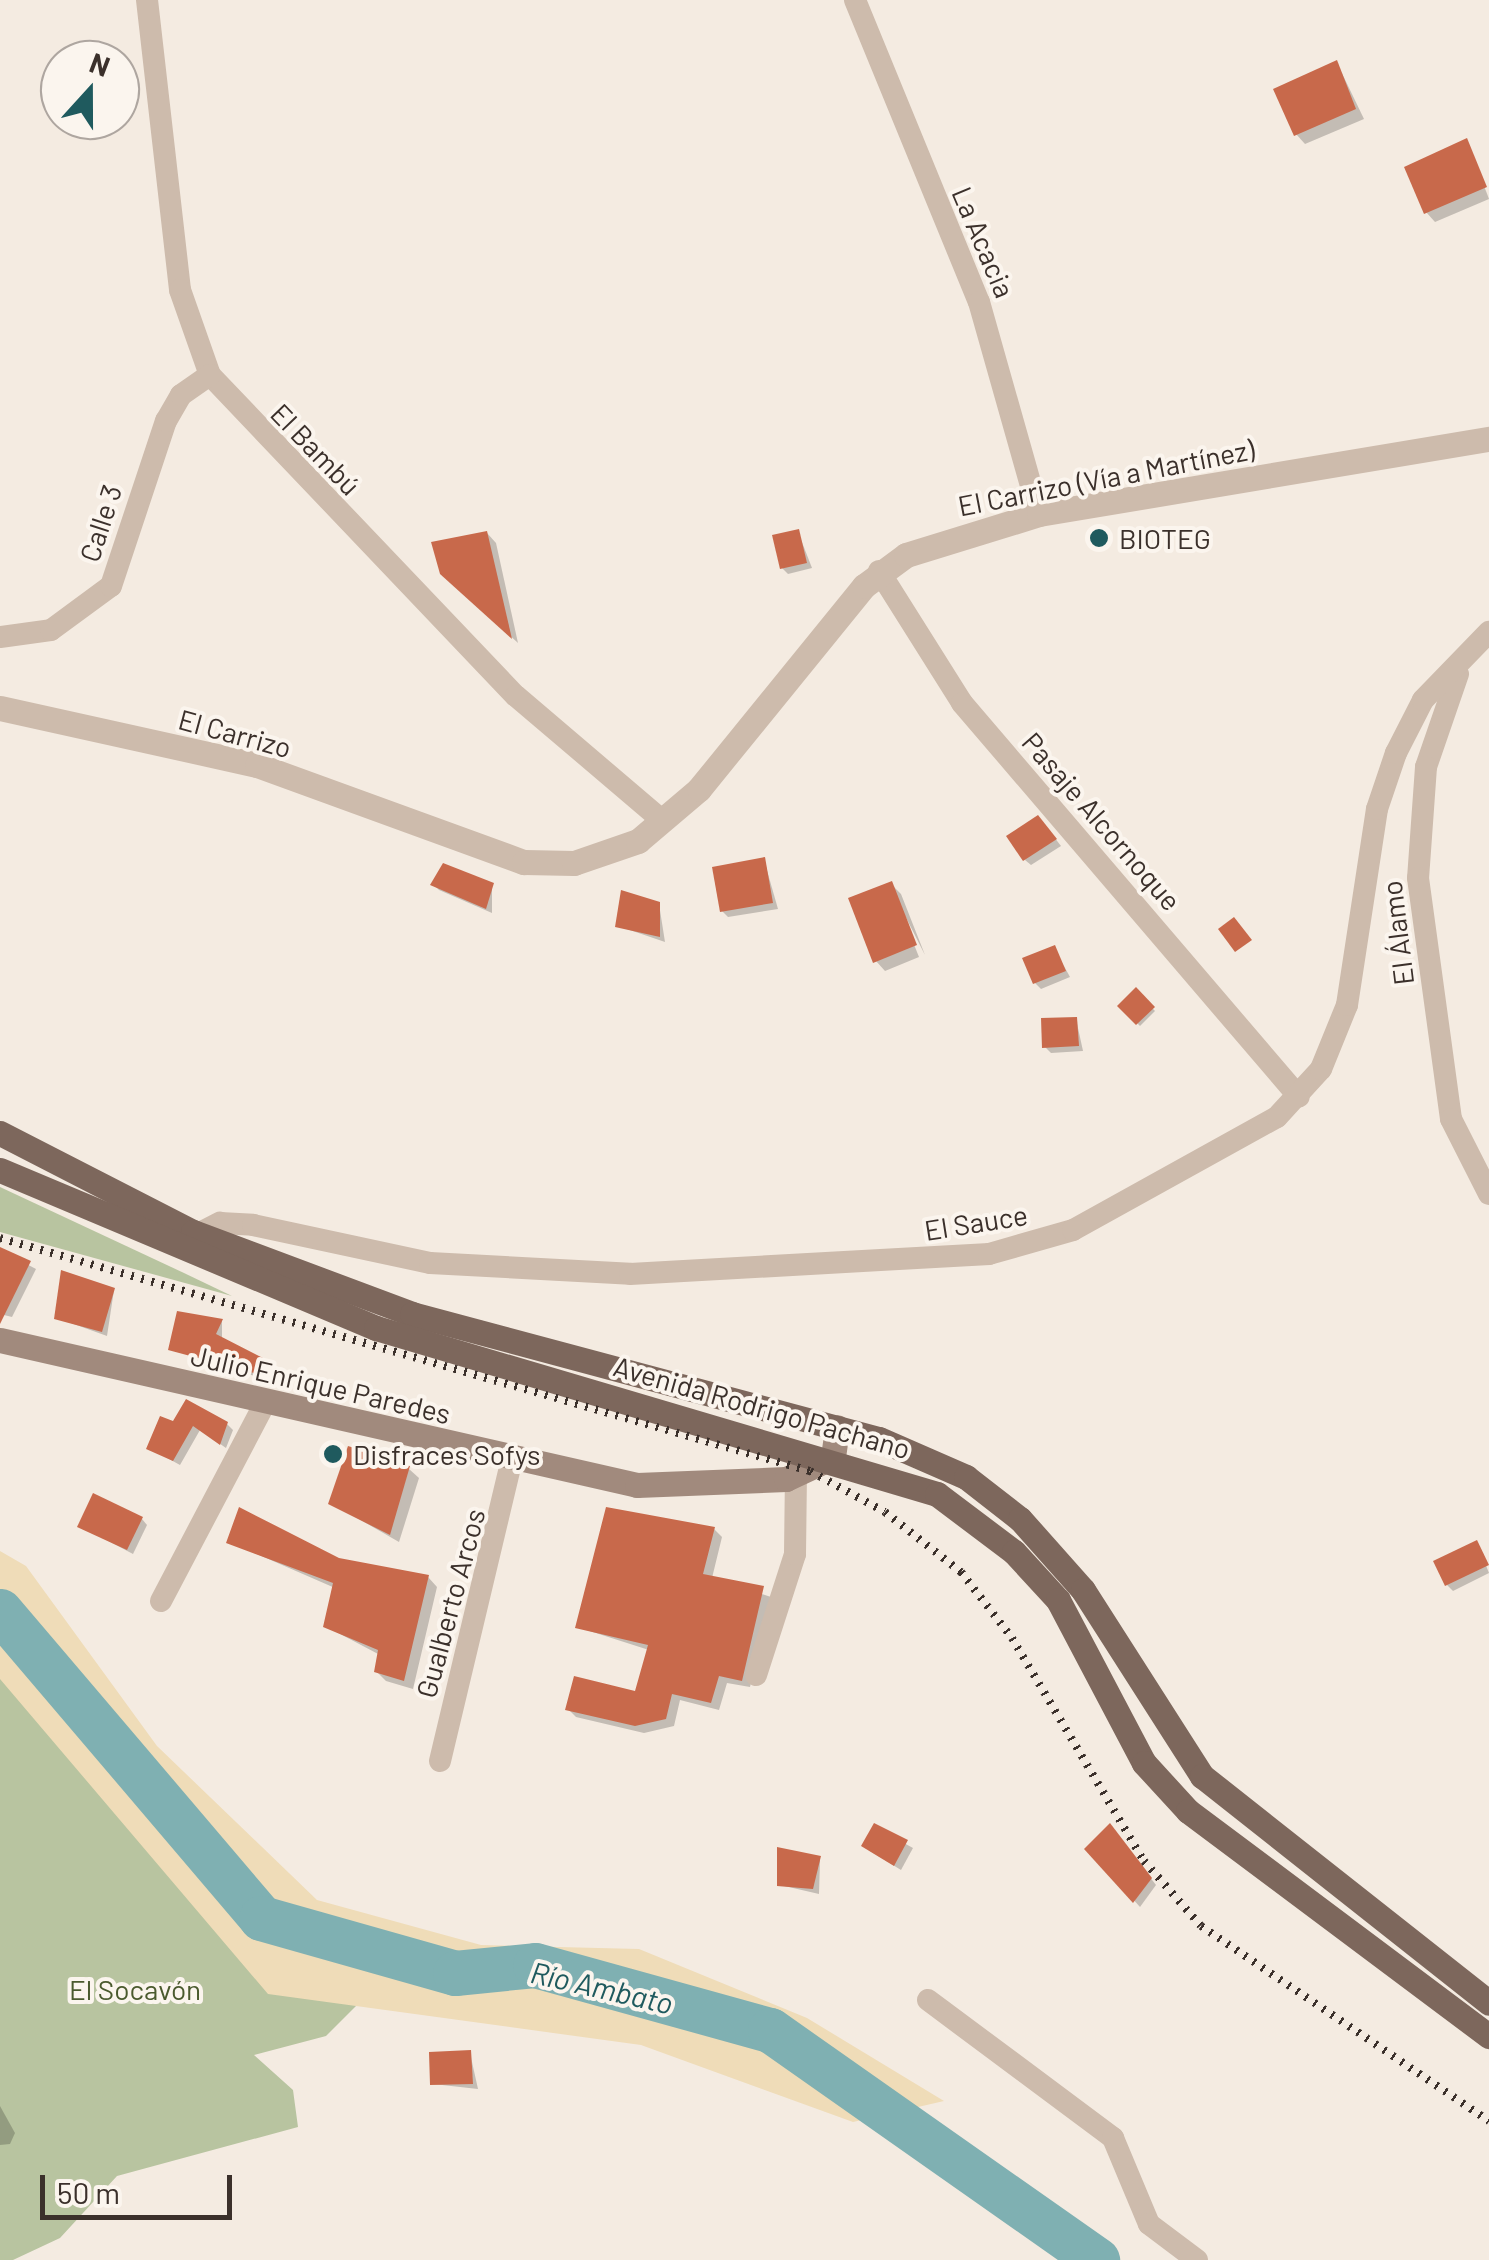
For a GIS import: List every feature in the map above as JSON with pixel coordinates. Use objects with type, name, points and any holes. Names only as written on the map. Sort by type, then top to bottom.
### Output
[{"type":"main road","name":"Avenida Rodrigo Pachano","points":[[0,1133],[187,1241],[376,1328],[834,1457],[937,1494],[1014,1552],[1058,1600],[1144,1762],[1188,1811],[1489,2036]]},
{"type":"main road","name":"Avenida Rodrigo Pachano","points":[[0,1170],[187,1241],[412,1314],[837,1427],[924,1455],[1020,1519],[1083,1590],[1202,1776],[1489,2003]]},
{"type":"main road","name":"Julio Enrique Paredes","points":[[0,1340],[512,1459],[678,1489],[796,1476],[834,1457]]},
{"type":"main road","points":[[834,1457],[837,1427]]},
{"type":"street","name":"El Bambú","points":[[147,0],[180,290],[210,376],[516,696],[663,821]]},
{"type":"street","name":"La Acacia","points":[[855,0],[979,302],[1039,514]]},
{"type":"street","name":"Calle 3","points":[[0,637],[51,630],[110,586],[166,421],[181,395],[210,376]]},
{"type":"street","name":"El Carrizo (Vía a Martínez)","points":[[448,838],[524,862],[574,863],[606,856],[663,821],[879,571],[967,530],[1039,514],[1489,439]]},
{"type":"street","name":"Pasaje Alcornoque","points":[[879,571],[962,704],[1299,1097]]},
{"type":"street","name":"El Sauce","points":[[187,1241],[253,1225],[430,1263],[630,1274],[989,1254],[1074,1230],[1299,1097],[1336,1041],[1347,1005],[1377,809],[1396,753],[1424,700],[1489,632]]},
{"type":"street","name":"El Álamo","points":[[1464,662],[1426,768],[1418,878],[1452,1119],[1489,1194]]},
{"type":"street","name":"El Carrizo","points":[[0,708],[257,765],[448,838]]},
{"type":"street","points":[[161,1601],[264,1403]]},
{"type":"street","name":"Gualberto Arcos","points":[[440,1761],[512,1459]]},
{"type":"street","points":[[756,1675],[795,1554],[796,1476]]},
{"type":"street","points":[[928,2000],[1113,2138],[1149,2224],[1197,2260]]},
{"type":"green space","points":[[0,1187],[184,1273],[232,1296],[0,1232]]},
{"type":"green space","name":"El Socavón","points":[[0,1623],[384,1978],[326,2036],[254,2055],[293,2090],[298,2127],[117,2176],[60,2238],[13,2260],[0,2260]]},
{"type":"sand","points":[[0,1551],[26,1566],[157,1746],[317,1900],[481,1945],[639,1949],[807,2018],[944,2101],[853,2122],[641,2045],[268,1994],[0,1679]]},
{"type":"building","points":[[1337,60],[1356,109],[1294,136],[1273,89]]},
{"type":"building","points":[[1467,138],[1487,187],[1424,214],[1404,167]]},
{"type":"building","points":[[799,529],[807,563],[780,569],[772,535]]},
{"type":"building","points":[[487,531],[512,639],[440,574],[431,542]]},
{"type":"building","points":[[1038,815],[1057,839],[1023,861],[1006,836]]},
{"type":"building","points":[[765,857],[773,903],[720,912],[712,867]]},
{"type":"building","points":[[443,863],[494,883],[486,909],[430,885]]},
{"type":"building","points":[[892,881],[917,945],[873,963],[848,898]]},
{"type":"building","points":[[621,890],[660,902],[660,937],[615,927]]},
{"type":"building","points":[[1234,917],[1252,940],[1235,952],[1218,929]]},
{"type":"building","points":[[1055,945],[1066,971],[1033,984],[1022,958]]},
{"type":"building","points":[[1136,987],[1155,1007],[1136,1025],[1117,1006]]},
{"type":"building","points":[[1077,1017],[1079,1046],[1042,1048],[1041,1018]]},
{"type":"building","points":[[0,1247],[31,1261],[0,1324]]},
{"type":"building","points":[[61,1270],[115,1288],[102,1332],[54,1319]]},
{"type":"building","points":[[177,1311],[223,1319],[216,1334],[265,1359],[254,1373],[168,1350]]},
{"type":"building","points":[[186,1399],[228,1422],[220,1445],[193,1426],[173,1461],[146,1449],[160,1416],[173,1421]]},
{"type":"building","points":[[348,1446],[410,1466],[390,1535],[328,1504]]},
{"type":"building","points":[[93,1493],[143,1517],[127,1550],[77,1527]]},
{"type":"building","points":[[239,1507],[339,1558],[429,1575],[404,1681],[374,1672],[378,1650],[323,1627],[333,1583],[226,1543]]},
{"type":"building","points":[[606,1507],[715,1527],[703,1574],[764,1586],[742,1681],[719,1676],[711,1703],[672,1694],[666,1719],[635,1726],[565,1710],[574,1676],[635,1691],[648,1645],[575,1628]]},
{"type":"building","points":[[1477,1540],[1489,1565],[1445,1586],[1433,1561]]},
{"type":"building","points":[[874,1823],[908,1840],[894,1866],[861,1846]]},
{"type":"building","points":[[1110,1823],[1152,1878],[1133,1903],[1084,1849]]},
{"type":"building","points":[[777,1847],[821,1856],[813,1889],[777,1886]]},
{"type":"building","points":[[471,2050],[473,2084],[430,2085],[429,2052]]},
{"type":"waterway","name":"Río Ambato","points":[[0,1611],[261,1918],[455,1973],[535,1965],[770,2030],[1097,2260]]},
{"type":"railway","points":[[0,1238],[810,1471],[885,1512],[961,1572],[1012,1638],[1144,1861],[1201,1926],[1489,2121]]},
{"type":"place","name":"BIOTEG","points":[[1099,538]]},
{"type":"place","name":"Disfraces Sofys","points":[[333,1454]]}]
